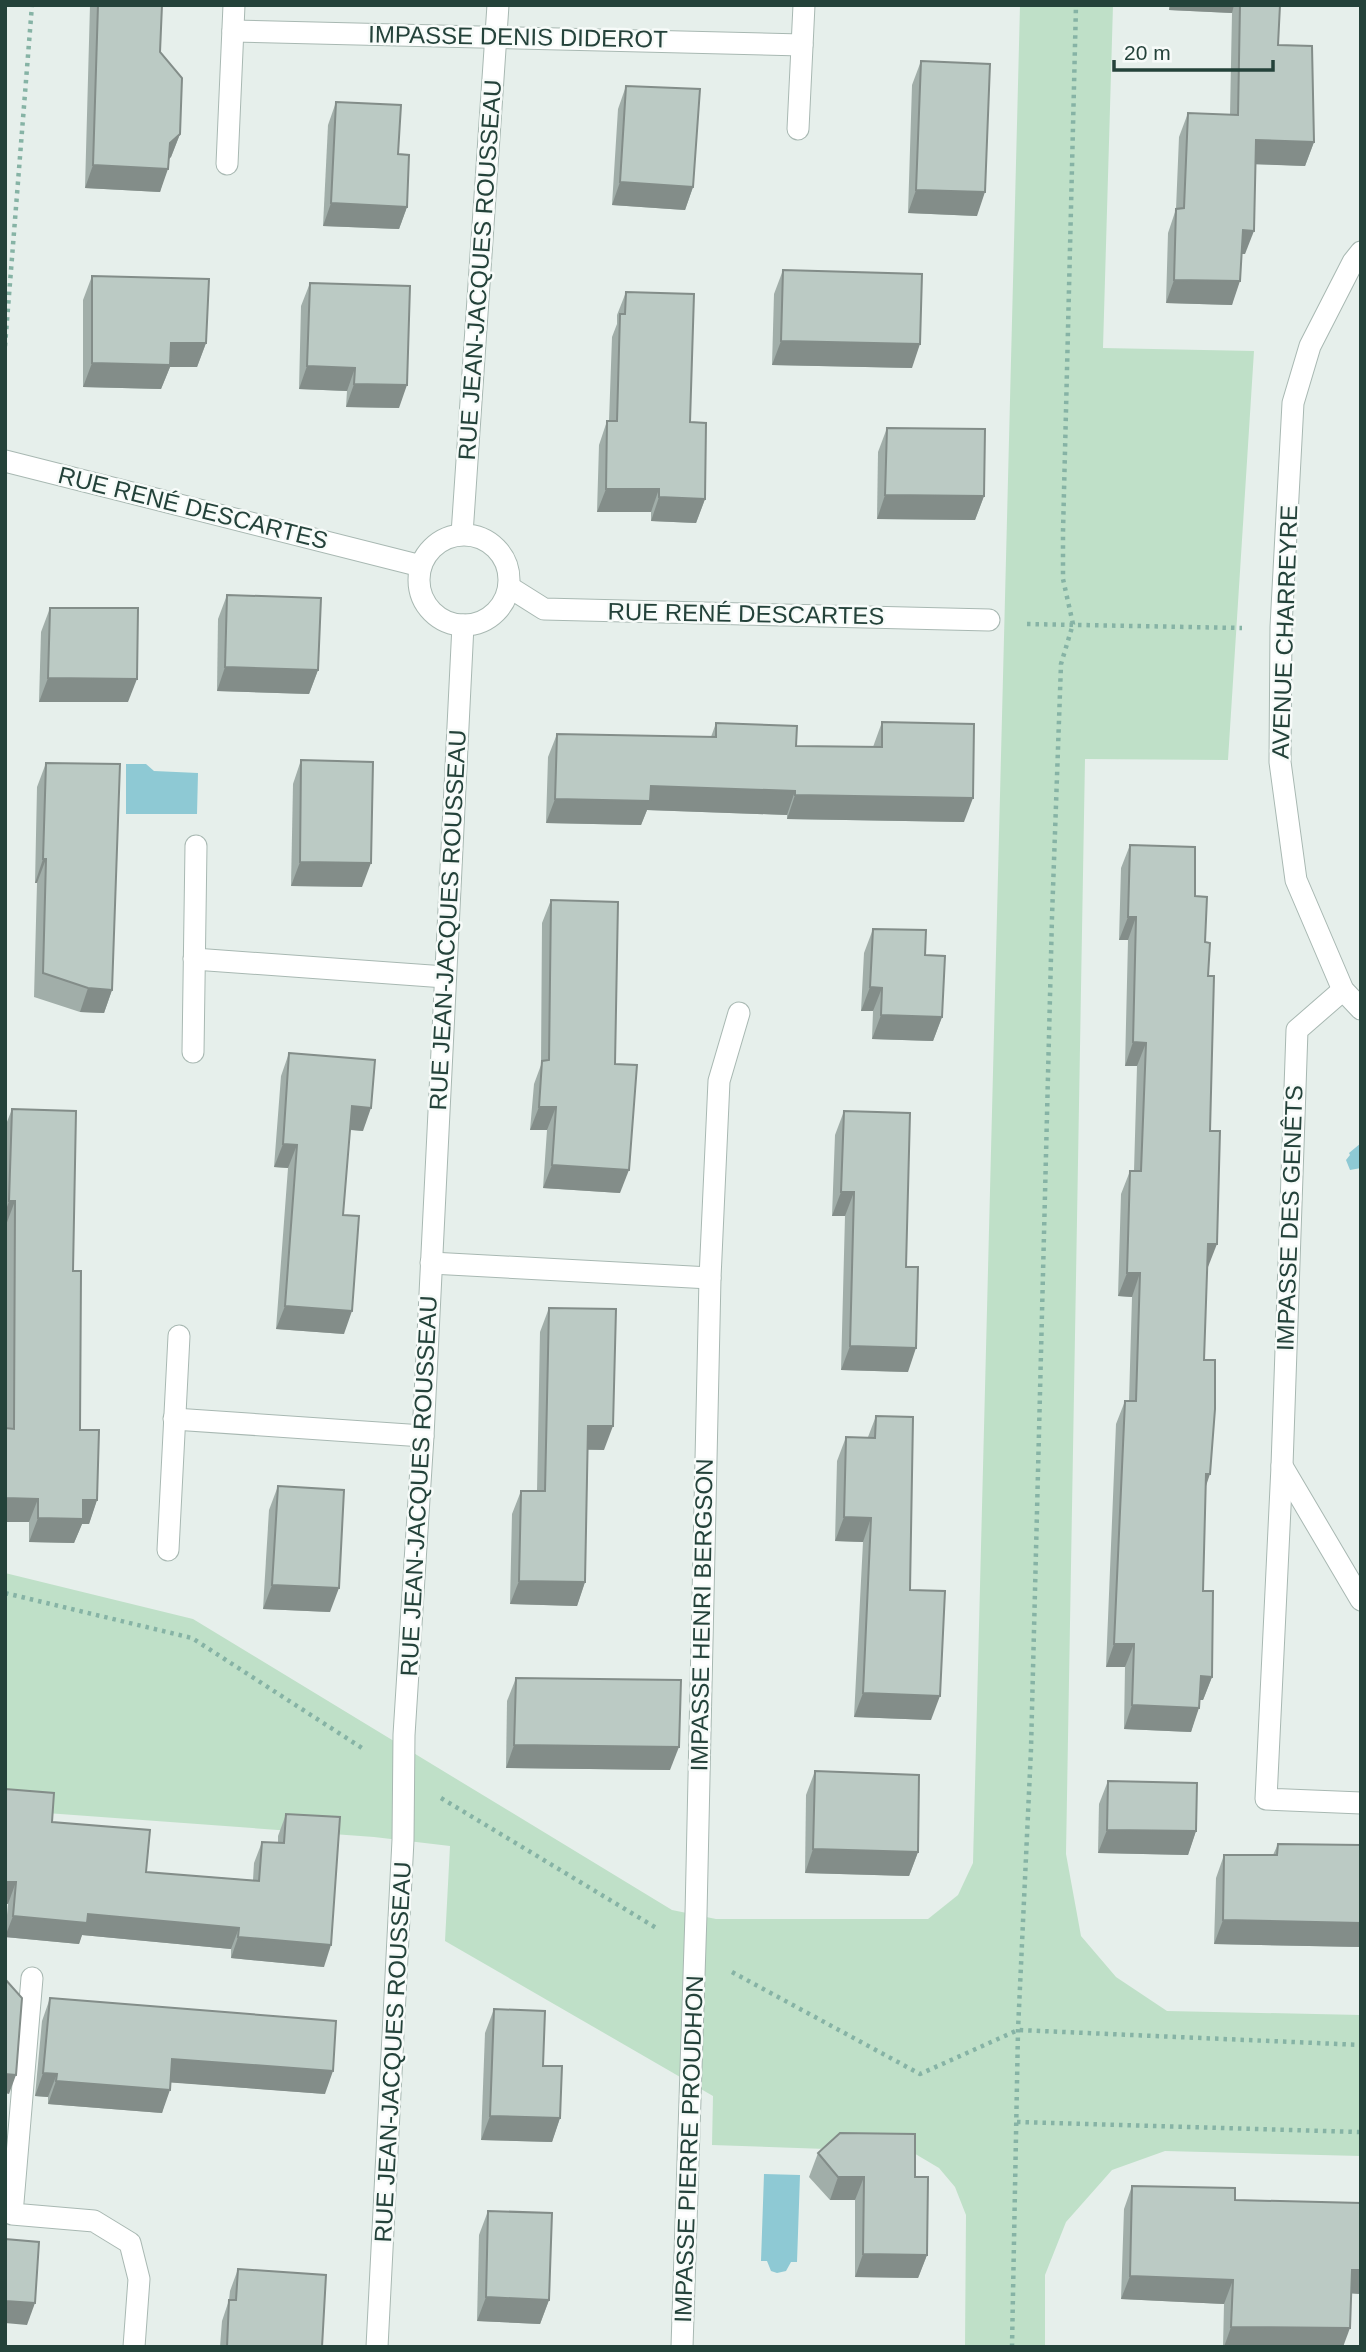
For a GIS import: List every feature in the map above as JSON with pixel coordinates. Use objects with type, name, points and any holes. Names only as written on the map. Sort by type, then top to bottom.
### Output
[{"type":"street","points":[[227,164],[234,5]]},
{"type":"street","name":"RUE JEAN-JACQUES ROUSSEAU","points":[[462,534],[498,5]]},
{"type":"street","points":[[798,129],[804,5]]},
{"type":"street","name":"IMPASSE DENIS DIDEROT","points":[[233,31],[802,45]]},
{"type":"street","name":"AVENUE CHARREYRE","points":[[1361,252],[1353,262],[1310,346],[1293,403],[1281,627],[1280,762],[1296,880],[1343,990],[1361,1009]]},
{"type":"street","name":"RUE RENÉ DESCARTES","points":[[5,461],[421,566]]},
{"type":"street","points":[[462,534],[475,535],[498,549],[506,560],[510,573],[505,600],[489,619],[463,625],[443,620],[427,606],[420,594],[418,579],[427,553],[437,543],[462,534]]},
{"type":"street","name":"RUE RENÉ DESCARTES","points":[[509,587],[544,609],[989,620]]},
{"type":"street","name":"RUE JEAN-JACQUES ROUSSEAU","points":[[377,2347],[404,1840],[404,1735],[423,1436],[463,625]]},
{"type":"street","points":[[193,1052],[196,846]]},
{"type":"street","points":[[194,959],[445,977]]},
{"type":"street","name":"IMPASSE DES GENÊTS","points":[[1343,990],[1297,1030],[1282,1466],[1266,1799],[1361,1803]]},
{"type":"street","name":"IMPASSE HENRI BERGSON","points":[[695,1951],[710,1278],[719,1081],[738,1013]]},
{"type":"street","points":[[431,1263],[710,1278]]},
{"type":"street","points":[[168,1550],[179,1336]]},
{"type":"street","points":[[174,1419],[423,1436]]},
{"type":"street","points":[[1282,1466],[1361,1600]]},
{"type":"street","name":"IMPASSE PIERRE PROUDHON","points":[[682,2347],[695,1951]]},
{"type":"street","points":[[32,1979],[12,2214],[94,2221],[130,2243],[139,2279],[134,2347]]},
{"type":"path","points":[[5,345],[32,5]]},
{"type":"path","points":[[1012,2347],[1018,2030],[1031,1749],[1058,744],[1061,664],[1073,624],[1063,579],[1063,532],[1076,5]]},
{"type":"path","points":[[989,620],[1006,624],[1281,627]]},
{"type":"path","points":[[5,1593],[192,1638],[405,1776],[695,1951],[920,2074],[1018,2030],[1361,2045]]},
{"type":"path","points":[[1017,2122],[1361,2132]]},
{"type":"green space","points":[[1020,5],[1113,5],[1103,348],[1254,351],[1228,760],[1085,759],[1066,1854],[1081,1936],[1116,1977],[1167,2011],[1361,2015],[1361,2156],[1165,2151],[1112,2170],[1066,2222],[1045,2275],[1045,2347],[965,2347],[966,2215],[955,2187],[939,2168],[912,2152],[712,2145],[713,2096],[445,1941],[450,1846],[374,1837],[5,1810],[5,1573],[193,1619],[672,1910],[716,1919],[928,1919],[958,1895],[973,1863]]},
{"type":"water","points":[[126,764],[146,764],[154,771],[198,773],[197,814],[126,814]]},
{"type":"water","points":[[1361,1143],[1361,1168],[1350,1170],[1346,1160],[1349,1153]]},
{"type":"water","points":[[764,2174],[800,2175],[797,2262],[791,2262],[786,2271],[777,2273],[771,2271],[767,2261],[761,2261]]},
{"type":"building","points":[[98,5],[162,5],[160,52],[182,78],[180,134],[170,143],[168,169],[93,165]]},
{"type":"building","points":[[1240,5],[1280,5],[1278,45],[1312,46],[1314,142],[1256,140],[1254,231],[1243,230],[1240,281],[1174,280],[1176,209],[1184,208],[1188,113],[1238,115]]},
{"type":"building","points":[[921,61],[990,64],[985,192],[916,190]]},
{"type":"building","points":[[626,86],[700,89],[693,187],[620,182]]},
{"type":"building","points":[[336,102],[401,105],[398,154],[409,155],[407,207],[331,203]]},
{"type":"building","points":[[783,270],[922,274],[920,344],[781,341]]},
{"type":"building","points":[[92,276],[209,279],[206,343],[171,343],[170,365],[92,363]]},
{"type":"building","points":[[310,283],[410,286],[407,385],[354,384],[355,368],[307,366]]},
{"type":"building","points":[[626,292],[694,294],[690,422],[706,423],[705,499],[659,497],[659,489],[606,489],[607,421],[617,421],[620,314],[625,314]]},
{"type":"building","points":[[887,428],[985,429],[984,496],[885,495]]},
{"type":"building","points":[[227,595],[321,598],[318,670],[225,667]]},
{"type":"building","points":[[50,608],[138,608],[137,679],[48,678]]},
{"type":"building","points":[[882,722],[974,724],[973,798],[795,795],[795,791],[651,786],[650,801],[555,799],[557,734],[716,737],[716,723],[797,726],[796,746],[882,747]]},
{"type":"building","points":[[301,760],[373,762],[371,863],[300,862]]},
{"type":"building","points":[[46,763],[120,764],[112,990],[88,988],[43,973]]},
{"type":"building","points":[[1130,845],[1195,847],[1195,896],[1207,897],[1205,942],[1210,943],[1208,976],[1214,976],[1210,1131],[1220,1131],[1217,1244],[1208,1244],[1204,1360],[1215,1360],[1215,1409],[1210,1474],[1206,1474],[1203,1591],[1213,1591],[1212,1677],[1201,1676],[1199,1708],[1132,1705],[1134,1644],[1114,1644],[1125,1401],[1136,1401],[1140,1273],[1127,1273],[1130,1171],[1141,1171],[1146,1043],[1133,1042],[1136,917],[1128,917]]},
{"type":"building","points":[[551,900],[618,902],[615,1064],[637,1065],[629,1170],[552,1165],[556,1107],[539,1107],[542,1061],[549,1060]]},
{"type":"building","points":[[873,929],[926,930],[925,955],[945,956],[942,1017],[881,1015],[882,988],[870,987]]},
{"type":"building","points":[[289,1053],[375,1060],[371,1108],[352,1106],[343,1215],[359,1216],[352,1311],[285,1306],[297,1145],[283,1144]]},
{"type":"building","points":[[12,1109],[76,1111],[73,1271],[81,1271],[80,1430],[99,1430],[97,1500],[83,1500],[83,1519],[38,1518],[38,1499],[5,1498],[5,1428],[14,1429],[15,1201],[9,1201]]},
{"type":"building","points":[[844,1111],[910,1113],[906,1267],[918,1267],[916,1348],[850,1346],[854,1192],[841,1192]]},
{"type":"building","points":[[549,1308],[616,1309],[613,1426],[588,1426],[585,1582],[519,1581],[521,1491],[545,1491]]},
{"type":"building","points":[[876,1416],[913,1417],[910,1590],[945,1591],[940,1696],[863,1693],[871,1518],[844,1517],[846,1437],[875,1438]]},
{"type":"building","points":[[278,1486],[344,1490],[339,1588],[272,1585]]},
{"type":"building","points":[[516,1678],[681,1680],[679,1747],[514,1745]]},
{"type":"building","points":[[815,1771],[919,1775],[918,1852],[813,1849]]},
{"type":"building","points":[[1108,1781],[1197,1783],[1196,1831],[1107,1830]]},
{"type":"building","points":[[5,1789],[54,1793],[52,1822],[150,1830],[146,1872],[259,1881],[262,1842],[284,1843],[286,1814],[340,1817],[331,1945],[238,1937],[239,1928],[88,1914],[87,1923],[13,1916],[16,1882],[5,1882]]},
{"type":"building","points":[[1278,1844],[1361,1845],[1361,1923],[1223,1920],[1224,1855],[1277,1855]]},
{"type":"building","points":[[5,1979],[22,1998],[16,2075],[5,2074]]},
{"type":"building","points":[[50,1998],[336,2021],[333,2071],[172,2059],[170,2090],[56,2081],[57,2074],[43,2073]]},
{"type":"building","points":[[494,2009],[545,2011],[543,2066],[562,2066],[560,2118],[490,2116]]},
{"type":"building","points":[[840,2133],[915,2134],[915,2177],[928,2177],[927,2255],[863,2254],[864,2177],[838,2177],[818,2153]]},
{"type":"building","points":[[1132,2186],[1235,2188],[1235,2200],[1361,2203],[1361,2270],[1352,2270],[1350,2328],[1231,2327],[1233,2280],[1130,2276]]},
{"type":"building","points":[[488,2211],[552,2213],[549,2300],[486,2297]]},
{"type":"building","points":[[5,2239],[39,2242],[35,2303],[5,2301]]},
{"type":"building","points":[[238,2269],[326,2275],[322,2347],[227,2347],[229,2300],[236,2300]]}]
